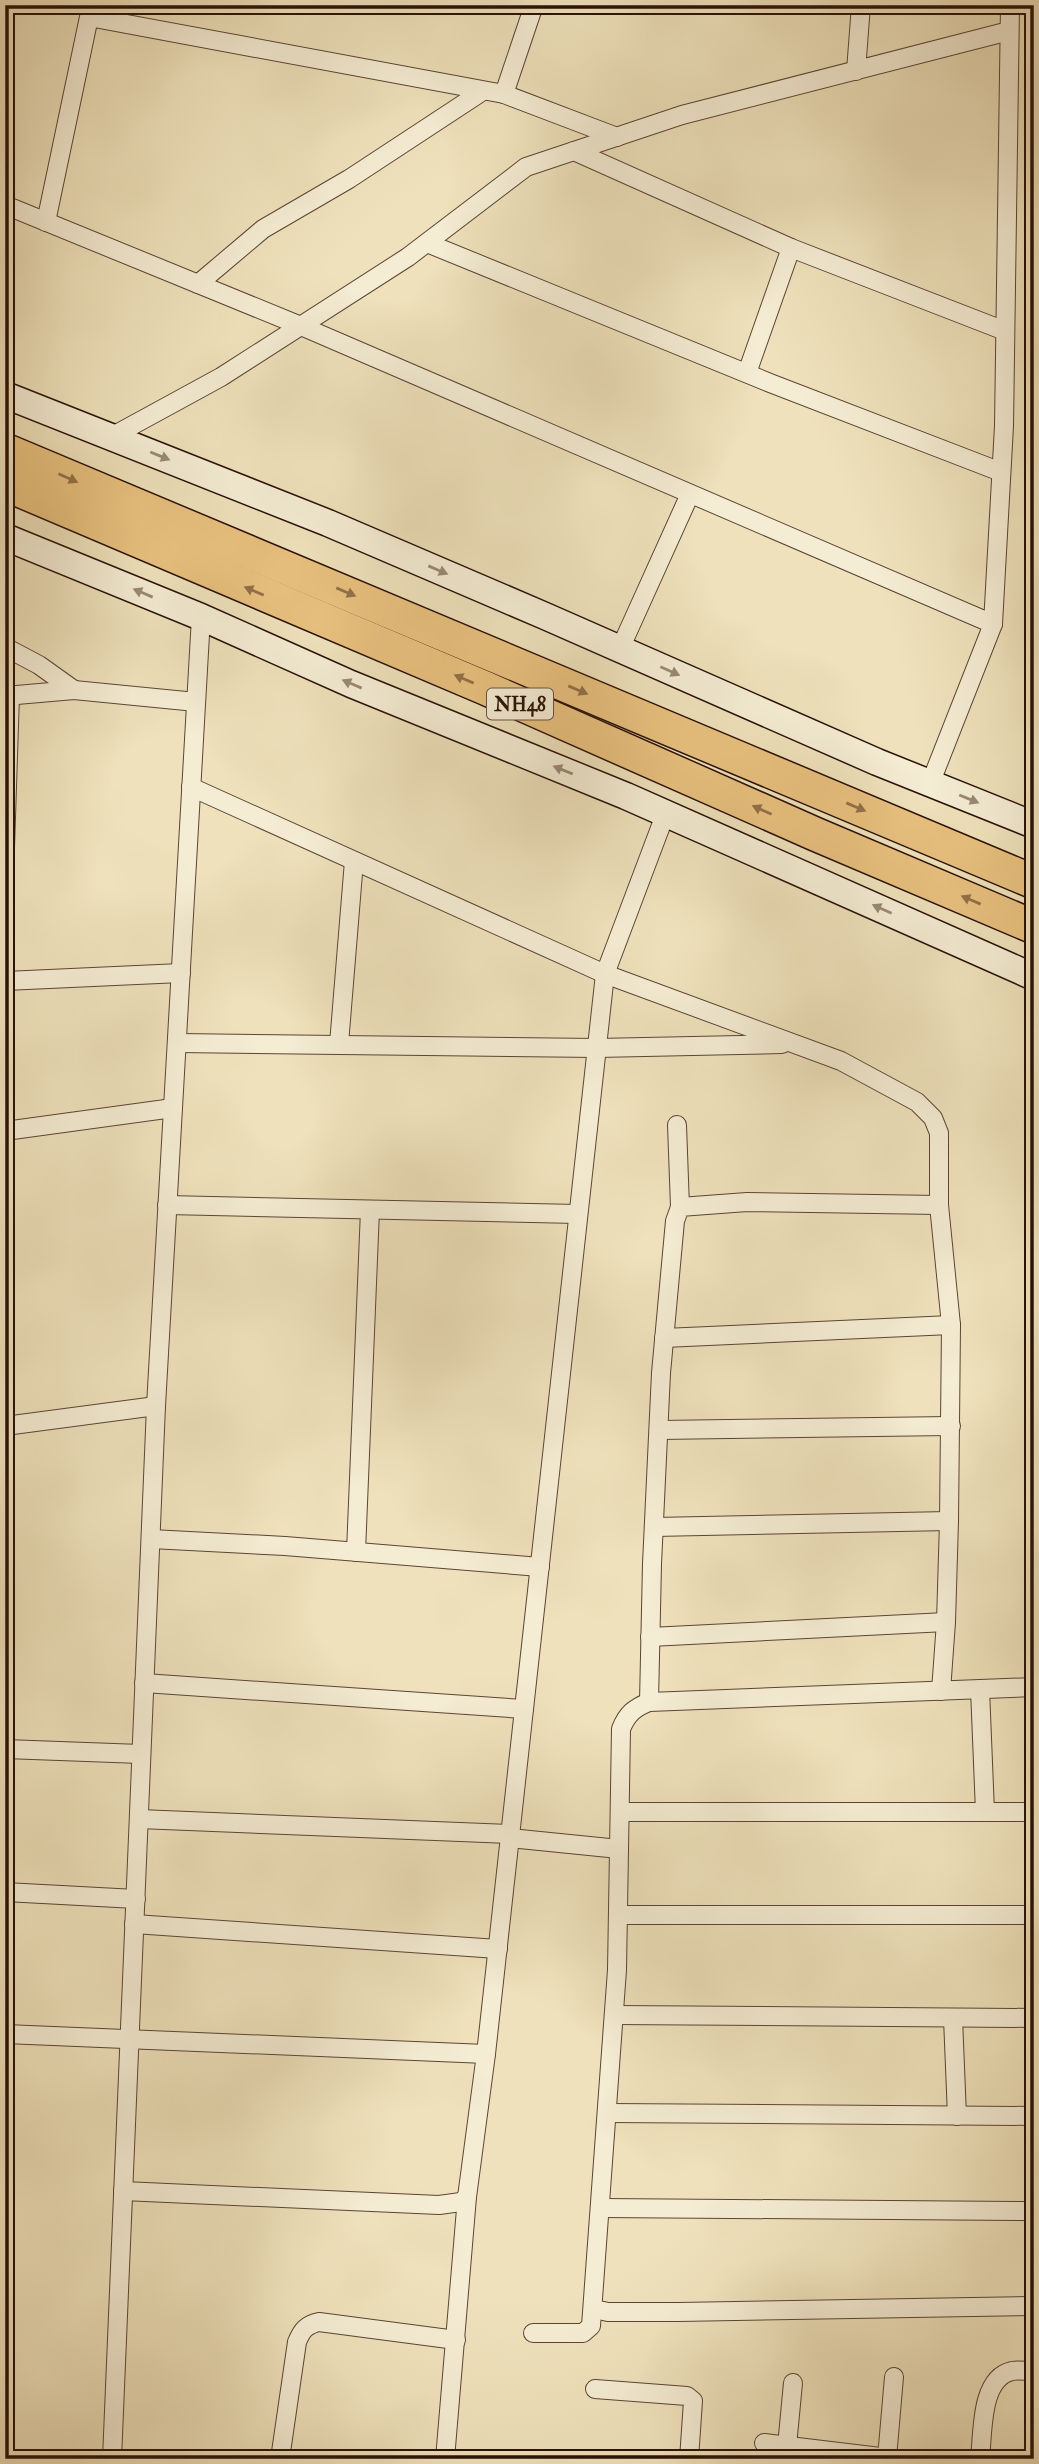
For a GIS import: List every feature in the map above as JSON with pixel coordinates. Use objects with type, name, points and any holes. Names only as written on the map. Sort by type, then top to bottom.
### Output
[{"type":"highway","name":"NH48","points":[[5,450],[1034,882]]},
{"type":"highway","name":"NH48","points":[[5,484],[485,688],[815,834],[1034,927]]},
{"type":"main road","points":[[5,395],[328,523],[877,762],[1034,825]]},
{"type":"main road","points":[[5,537],[201,617],[351,684],[626,796],[1034,977]]},
{"type":"street","points":[[504,94],[534,5]]},
{"type":"street","points":[[856,71],[861,5]]},
{"type":"street","points":[[930,784],[993,624],[1005,331],[1010,5]]},
{"type":"street","points":[[46,222],[87,11],[504,94],[617,137]]},
{"type":"street","points":[[111,437],[221,377],[408,257],[526,167],[682,116],[1009,31]]},
{"type":"street","points":[[198,284],[263,229],[349,179],[483,91]]},
{"type":"street","points":[[575,151],[791,248],[1005,331]]},
{"type":"street","points":[[5,205],[301,326],[993,624]]},
{"type":"street","points":[[427,243],[747,373],[1001,472]]},
{"type":"street","points":[[747,373],[791,248]]},
{"type":"street","points":[[620,649],[690,494]]},
{"type":"street","points":[[112,2459],[156,1406],[201,617]]},
{"type":"street","points":[[5,647],[39,665],[74,690]]},
{"type":"street","points":[[5,848],[8,695],[74,690],[196,702]]},
{"type":"street","points":[[191,788],[605,974],[841,1061],[917,1102],[933,1118],[939,1133],[939,1205],[951,1325],[949,1521],[941,1690]]},
{"type":"street","points":[[445,2459],[467,2197],[498,1949],[605,974],[665,815]]},
{"type":"street","points":[[339,1044],[354,861]]},
{"type":"street","points":[[5,981],[181,973]]},
{"type":"street","points":[[177,1043],[597,1048],[793,1044]]},
{"type":"street","points":[[5,1130],[173,1108]]},
{"type":"street","points":[[649,1702],[654,1527],[664,1338],[675,1222],[680,1207],[677,1125]]},
{"type":"street","points":[[680,1207],[747,1202],[939,1205]]},
{"type":"street","points":[[167,1205],[578,1214]]},
{"type":"street","points":[[356,1552],[370,1210]]},
{"type":"street","points":[[664,1338],[951,1325]]},
{"type":"street","points":[[5,1426],[156,1406]]},
{"type":"street","points":[[659,1430],[951,1426]]},
{"type":"street","points":[[654,1527],[949,1521]]},
{"type":"street","points":[[150,1539],[540,1567]]},
{"type":"street","points":[[650,1637],[946,1622]]},
{"type":"street","points":[[144,1683],[524,1709]]},
{"type":"street","points":[[533,2333],[583,2333],[592,2326],[614,2015],[621,1729],[626,1716],[636,1707],[649,1702],[1034,1687]]},
{"type":"street","points":[[980,1689],[985,1812]]},
{"type":"street","points":[[5,1749],[141,1754]]},
{"type":"street","points":[[620,1812],[1034,1812]]},
{"type":"street","points":[[139,1819],[510,1836],[619,1849]]},
{"type":"street","points":[[5,1892],[136,1899]]},
{"type":"street","points":[[618,1915],[1034,1915]]},
{"type":"street","points":[[134,1924],[498,1949]]},
{"type":"street","points":[[614,2015],[1034,2018]]},
{"type":"street","points":[[953,2018],[957,2116]]},
{"type":"street","points":[[5,2034],[486,2054]]},
{"type":"street","points":[[607,2113],[1034,2116]]},
{"type":"street","points":[[123,2191],[439,2205],[461,2202],[467,2197]]},
{"type":"street","points":[[601,2208],[1034,2211]]},
{"type":"street","points":[[594,2309],[608,2312],[678,2312],[1034,2306]]},
{"type":"street","points":[[280,2459],[297,2342],[303,2329],[310,2324],[319,2322],[456,2340]]},
{"type":"street","points":[[980,2459],[988,2392],[997,2378],[1011,2371],[1034,2371]]},
{"type":"street","points":[[764,2444],[892,2458],[894,2377]]},
{"type":"street","points":[[788,2446],[793,2383]]},
{"type":"street","points":[[595,2389],[687,2396],[693,2402],[689,2459]]}]
